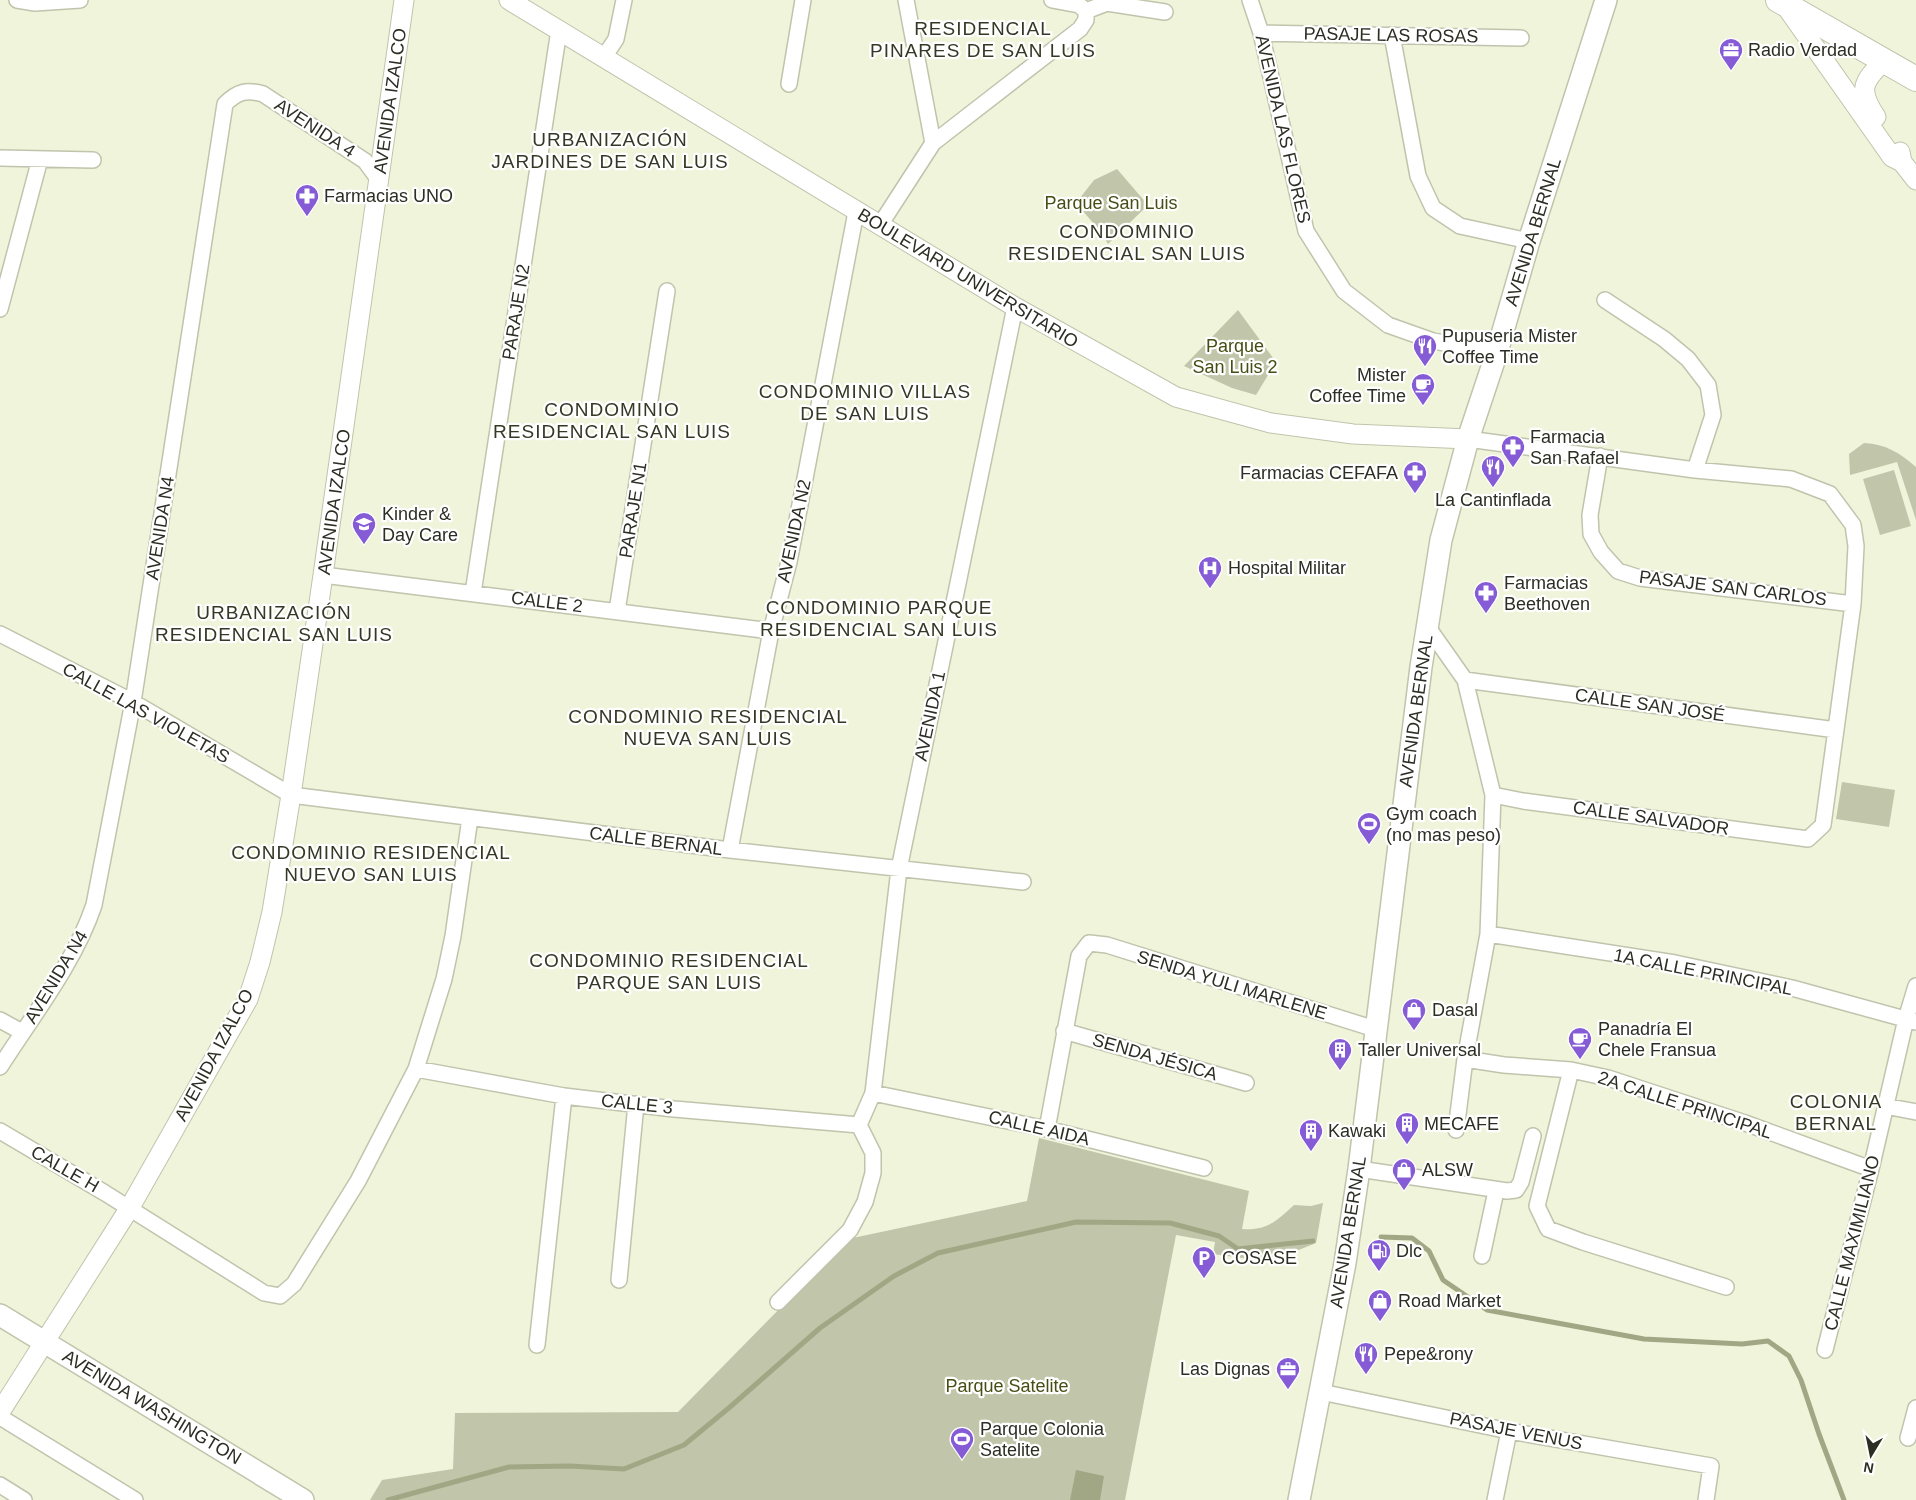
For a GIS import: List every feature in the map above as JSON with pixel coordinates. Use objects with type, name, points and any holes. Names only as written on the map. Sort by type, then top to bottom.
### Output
[{"type":"main road","name":"AVENIDA BERNAL","points":[[1299,1500],[1345,1263],[1359,1168],[1420,666],[1441,540],[1468,439],[1497,352],[1529,241],[1606,0]]},
{"type":"main road","points":[[1781,1],[1916,79]]},
{"type":"main road","name":"AVENIDA WASHINGTON","points":[[0,1315],[304,1500]]},
{"type":"street","points":[[17,0],[35,4],[80,0]]},
{"type":"street","name":"AVENIDA IZALCO","points":[[0,1412],[129,1209],[248,999],[260,962],[272,912],[323,575],[404,0]]},
{"type":"street","points":[[604,57],[616,39],[624,0]]},
{"type":"street","points":[[789,84],[803,0]]},
{"type":"street","points":[[906,0],[933,142]]},
{"type":"street","points":[[880,225],[933,142],[1080,28],[1086,20],[1086,11],[1079,5],[1052,0]]},
{"type":"street","name":"AVENIDA LAS FLORES","points":[[1250,0],[1261,33],[1306,231],[1344,291],[1388,325],[1433,341],[1497,352]]},
{"type":"street","points":[[1781,1],[1892,157],[1902,162],[1916,180]]},
{"type":"street","name":"BOULEVARD UNIVERSITARIO","points":[[520,3],[559,30],[856,212],[1015,307],[1176,398],[1266,422],[1353,434],[1468,439]]},
{"type":"street","points":[[1086,11],[1107,3],[1165,12]]},
{"type":"street","name":"PARAJE N2","points":[[473,593],[559,30]]},
{"type":"street","name":"PASAJE LAS ROSAS","points":[[1261,33],[1521,38]]},
{"type":"street","points":[[1392,35],[1418,176],[1433,208],[1460,226],[1529,241]]},
{"type":"street","points":[[1884,61],[1870,75],[1864,92],[1866,102],[1901,154],[1902,162]]},
{"type":"street","name":"AVENIDA 4","points":[[242,92],[253,91],[263,94],[365,161],[379,180]]},
{"type":"street","name":"AVENIDA N4","points":[[0,1067],[77,948],[94,906],[133,702],[225,104],[242,92]]},
{"type":"street","points":[[0,158],[93,160]]},
{"type":"street","points":[[0,308],[40,159]]},
{"type":"street","name":"AVENIDA N2","points":[[730,850],[771,631],[789,562],[856,212]]},
{"type":"street","name":"PARAJE N1","points":[[617,611],[667,291]]},
{"type":"street","points":[[1605,300],[1664,339],[1688,359],[1708,385],[1713,415],[1695,470]]},
{"type":"street","name":"AVENIDA 1","points":[[859,1125],[873,1093],[899,869],[1015,307]]},
{"type":"street","points":[[1468,439],[1695,470],[1791,479],[1830,494],[1853,525],[1856,546],[1853,604],[1836,730]]},
{"type":"street","name":"PASAJE SAN CARLOS","points":[[1600,456],[1590,515],[1592,534],[1601,552],[1618,571],[1640,578],[1853,604]]},
{"type":"street","name":"CALLE 2","points":[[323,575],[771,631]]},
{"type":"street","points":[[1427,626],[1465,680],[1493,795],[1488,934],[1465,1059],[1456,1130]]},
{"type":"street","name":"CALLE LAS VIOLETAS","points":[[0,634],[133,702],[290,795]]},
{"type":"street","name":"CALLE SAN JOSÉ","points":[[1465,680],[1836,730]]},
{"type":"street","name":"CALLE SALVADOR","points":[[1493,795],[1532,802],[1808,839],[1823,825],[1836,730]]},
{"type":"street","name":"CALLE BERNAL","points":[[290,795],[730,850],[1023,882]]},
{"type":"street","points":[[416,1069],[444,978],[453,936],[470,818]]},
{"type":"street","name":"1A CALLE PRINCIPAL","points":[[1488,934],[1675,963],[1792,988],[1911,1020]]},
{"type":"street","name":"SENDA YULI MARLENE","points":[[1064,1032],[1079,956],[1088,944],[1107,945],[1375,1029]]},
{"type":"street","name":"CALLE MAXIMILIANO","points":[[1825,1350],[1885,1106],[1911,1020],[1916,986]]},
{"type":"street","points":[[0,1020],[22,1032]]},
{"type":"street","points":[[1047,1129],[1064,1032]]},
{"type":"street","name":"SENDA JÉSICA","points":[[1064,1032],[1246,1083]]},
{"type":"street","name":"2A CALLE PRINCIPAL","points":[[1465,1059],[1504,1065],[1571,1070],[1608,1078],[1744,1123],[1871,1169]]},
{"type":"street","name":"CALLE H","points":[[0,1131],[105,1193],[264,1293],[280,1296],[294,1284],[358,1180],[416,1069]]},
{"type":"street","name":"CALLE 3","points":[[416,1069],[564,1096],[859,1125]]},
{"type":"street","points":[[1571,1070],[1538,1206],[1548,1229],[1583,1242],[1726,1287]]},
{"type":"street","name":"CALLE AIDA","points":[[873,1093],[1047,1129],[1204,1168]]},
{"type":"street","points":[[536,1345],[564,1096]]},
{"type":"street","points":[[619,1280],[636,1104]]},
{"type":"street","points":[[1885,1106],[1916,1112]]},
{"type":"street","points":[[778,1302],[850,1230],[865,1202],[873,1173],[872,1152],[859,1125]]},
{"type":"street","points":[[1359,1168],[1496,1190],[1516,1190],[1521,1182],[1533,1136]]},
{"type":"street","points":[[1482,1256],[1496,1190]]},
{"type":"street","name":"PASAJE VENUS","points":[[1321,1392],[1509,1431],[1711,1466],[1706,1500]]},
{"type":"street","points":[[1908,1438],[1916,1408]]},
{"type":"street","points":[[0,1416],[135,1500]]},
{"type":"street","points":[[1495,1500],[1509,1431]]},
{"type":"street","points":[[0,1485],[24,1500]]},
{"type":"green space","name":"Parque San Luis","points":[[1117,169],[1148,205],[1108,244],[1100,231],[1076,203],[1094,180]]},
{"type":"green space","name":"Parque San Luis 2","points":[[1238,310],[1276,362],[1256,395],[1232,388],[1184,366]]},
{"type":"green space","points":[[1864,443],[1879,445],[1892,450],[1916,467],[1916,520],[1897,462],[1850,475],[1849,454]]},
{"type":"green space","points":[[1894,470],[1911,526],[1880,535],[1863,479]]},
{"type":"green space","points":[[1842,782],[1895,790],[1889,827],[1836,819]]},
{"type":"green space","name":"Parque Satelite","points":[[1039,1138],[1249,1191],[1242,1229],[1265,1227],[1282,1216],[1294,1205],[1311,1206],[1323,1203],[1316,1243],[1284,1256],[1264,1261],[1213,1254],[1215,1242],[1176,1235],[1125,1500],[370,1500],[382,1480],[453,1469],[455,1413],[678,1412],[848,1239],[1027,1201]]},
{"type":"shaded area","points":[[1076,1470],[1104,1476],[1100,1500],[1070,1500]]},
{"type":"waterway","points":[[388,1500],[509,1467],[570,1466],[624,1469],[684,1445],[820,1328],[894,1276],[938,1253],[1076,1222],[1170,1223],[1219,1236],[1238,1249],[1313,1241]]},
{"type":"waterway","points":[[1381,1237],[1412,1238],[1429,1251],[1443,1280],[1487,1310],[1644,1339],[1742,1344],[1768,1341],[1789,1356],[1801,1380],[1844,1500]]},
{"type":"place","name":"Radio Verdad","points":[[1731,71]]},
{"type":"place","name":"Farmacias UNO","points":[[307,217]]},
{"type":"place","name":"Pupuseria Mister Coffee Time","points":[[1425,367]]},
{"type":"place","name":"Mister Coffee Time","points":[[1423,406]]},
{"type":"place","name":"Farmacia San Rafael","points":[[1513,468]]},
{"type":"place","name":"La Cantinflada","points":[[1493,488]]},
{"type":"place","name":"Farmacias CEFAFA","points":[[1415,494]]},
{"type":"place","name":"Kinder & Day Care","points":[[364,545]]},
{"type":"place","name":"Hospital Militar","points":[[1210,589]]},
{"type":"place","name":"Farmacias Beethoven","points":[[1486,614]]},
{"type":"place","name":"Gym coach (no mas peso)","points":[[1369,845]]},
{"type":"place","name":"Dasal","points":[[1414,1031]]},
{"type":"place","name":"Panadría El Chele Fransua","points":[[1580,1060]]},
{"type":"place","name":"Taller Universal","points":[[1340,1071]]},
{"type":"place","name":"MECAFE","points":[[1407,1145]]},
{"type":"place","name":"Kawaki","points":[[1311,1152]]},
{"type":"place","name":"ALSW","points":[[1404,1191]]},
{"type":"place","name":"Dlc","points":[[1379,1272]]},
{"type":"place","name":"COSASE","points":[[1204,1279]]},
{"type":"place","name":"Road Market","points":[[1380,1322]]},
{"type":"place","name":"Pepe&rony","points":[[1366,1375]]},
{"type":"place","name":"Las Dignas","points":[[1288,1390]]},
{"type":"place","name":"Parque Colonia Satelite","points":[[962,1460]]},
{"type":"district","name":"RESIDENCIAL PINARES DE SAN LUIS","points":[[983,39]]},
{"type":"district","name":"URBANIZACIÓN JARDINES DE SAN LUIS","points":[[610,150]]},
{"type":"district","name":"CONDOMINIO RESIDENCIAL SAN LUIS","points":[[1127,242]]},
{"type":"district","name":"CONDOMINIO VILLAS DE SAN LUIS","points":[[865,402]]},
{"type":"district","name":"CONDOMINIO RESIDENCIAL SAN LUIS","points":[[612,420]]},
{"type":"district","name":"CONDOMINIO PARQUE RESIDENCIAL SAN LUIS","points":[[879,618]]},
{"type":"district","name":"URBANIZACIÓN RESIDENCIAL SAN LUIS","points":[[274,623]]},
{"type":"district","name":"CONDOMINIO RESIDENCIAL NUEVA SAN LUIS","points":[[708,727]]},
{"type":"district","name":"CONDOMINIO RESIDENCIAL NUEVO SAN LUIS","points":[[371,863]]},
{"type":"district","name":"CONDOMINIO RESIDENCIAL PARQUE SAN LUIS","points":[[669,971]]},
{"type":"district","name":"COLONIA BERNAL","points":[[1836,1112]]}]
